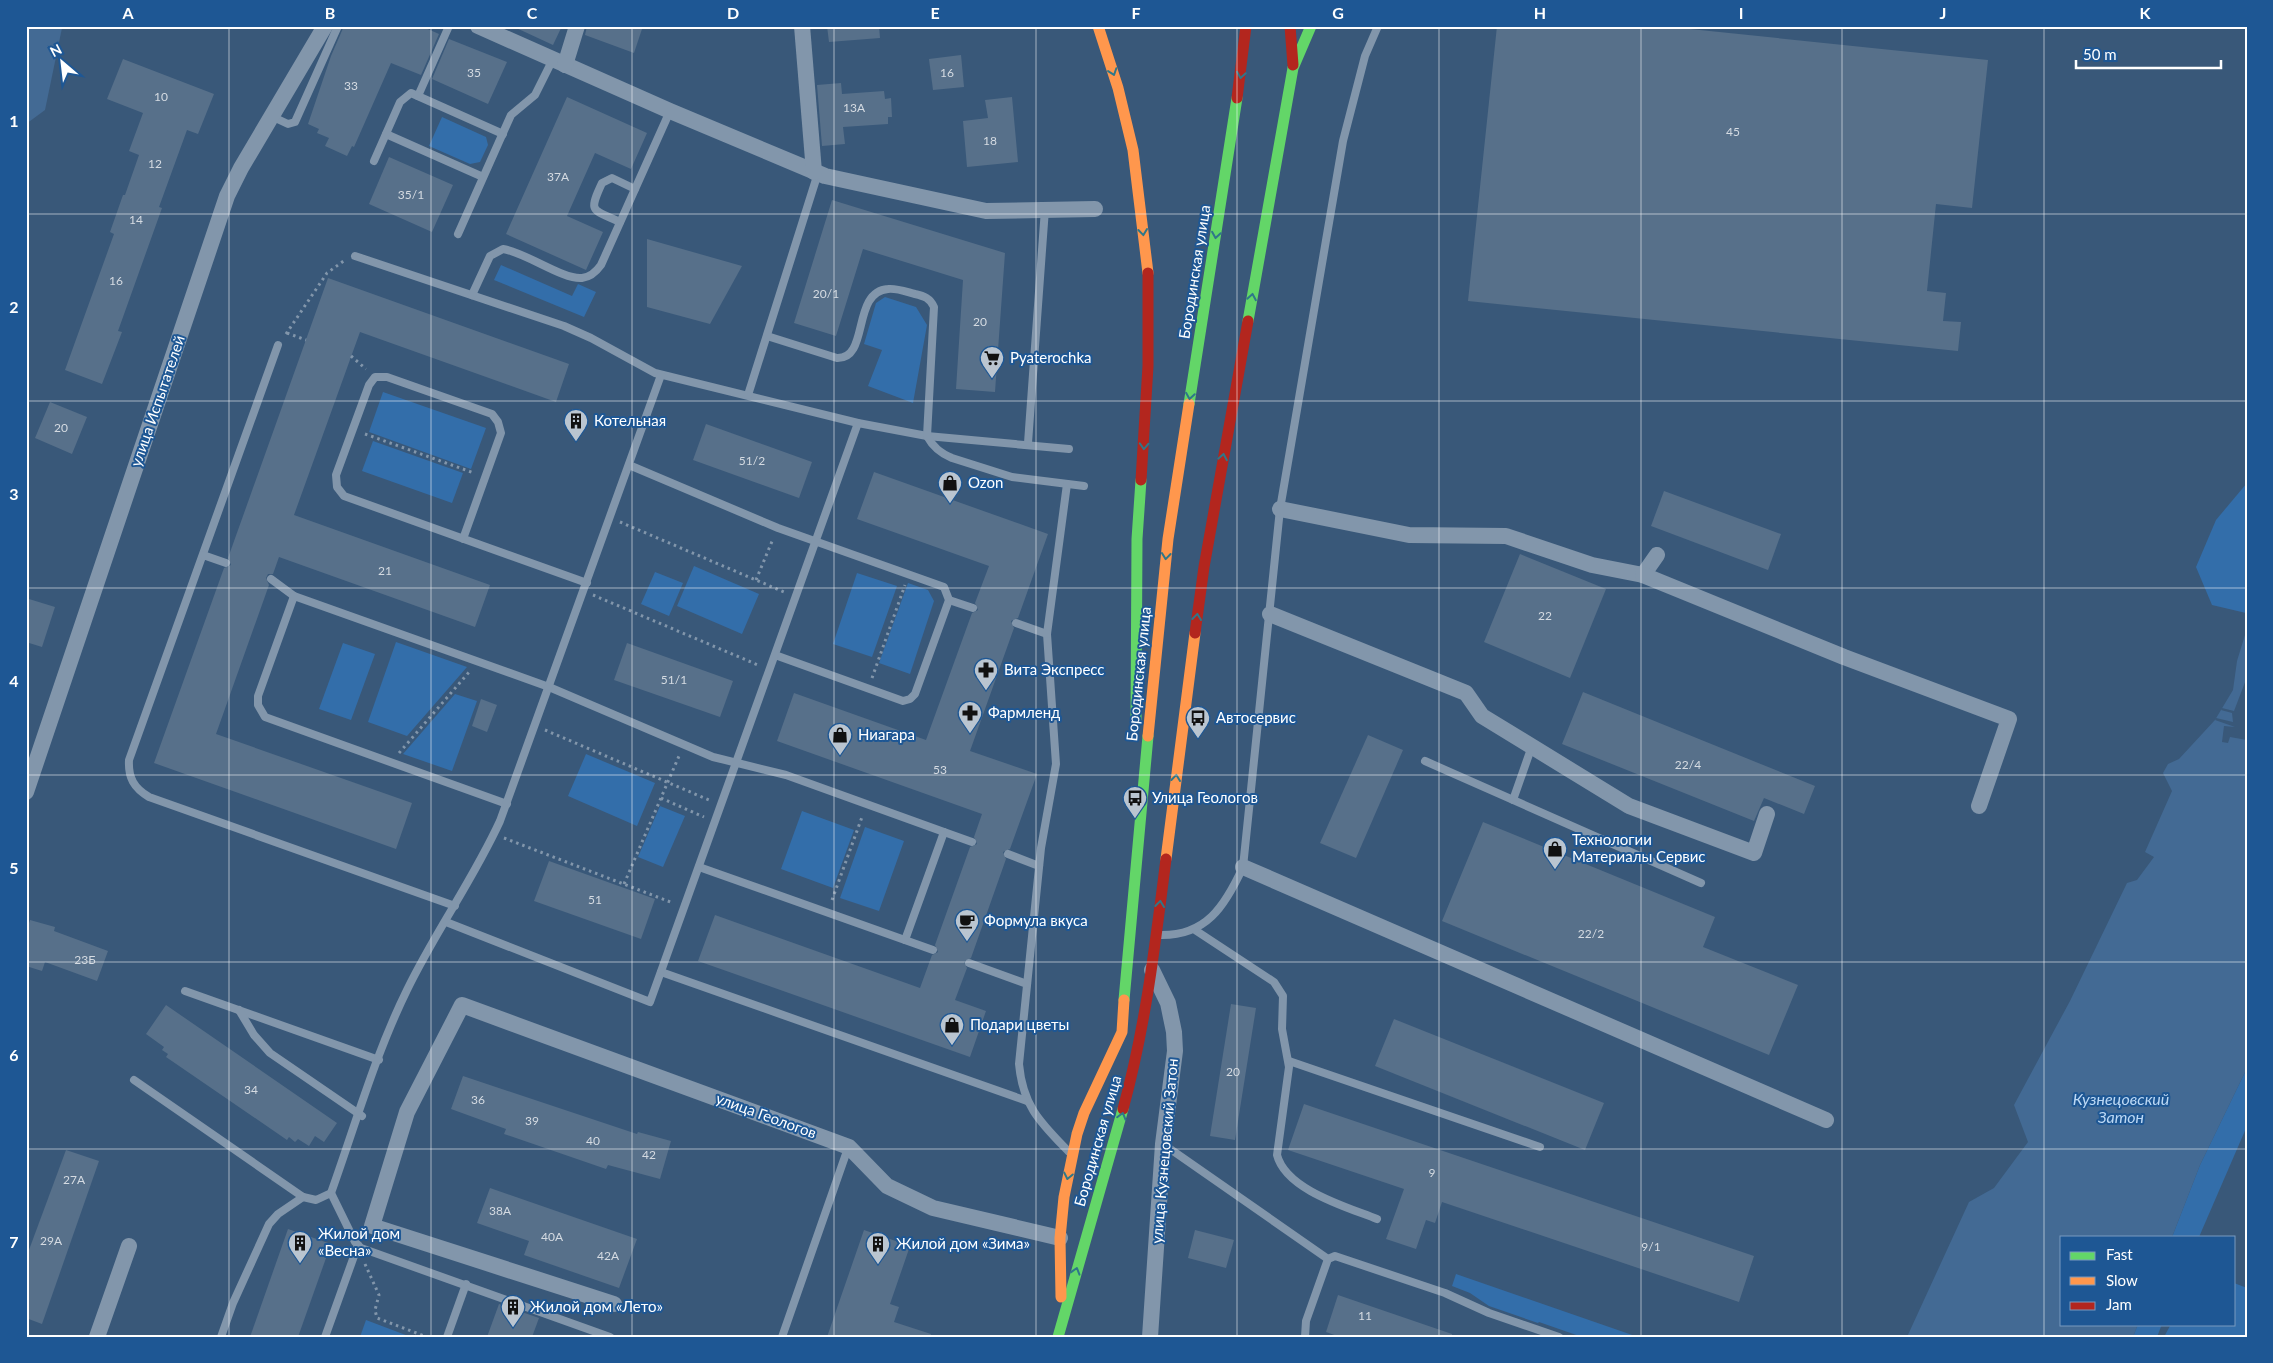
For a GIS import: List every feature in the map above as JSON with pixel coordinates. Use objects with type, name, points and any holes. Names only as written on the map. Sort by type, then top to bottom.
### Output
[{"type":"street","name":"улица Испытателей","points":[[26,792],[222,210],[237,175],[324,26]]},
{"type":"street","points":[[478,26],[670,112],[816,172],[986,211],[1095,209]]},
{"type":"street","points":[[559,62],[577,26]]},
{"type":"street","points":[[802,26],[816,172]]},
{"type":"street","points":[[1098,26],[1118,88],[1133,150],[1148,275],[1148,366],[1137,539],[1136,854]]},
{"type":"street","name":"Бородинская улица","points":[[1062,1318],[1060,1238],[1064,1196],[1072,1156],[1084,1113],[1122,1032],[1136,854],[1168,539],[1243,63],[1246,26]]},
{"type":"street","points":[[1290,26],[1293,68]]},
{"type":"street","points":[[1293,68],[1311,26]]},
{"type":"street","name":"Бородинская улица","points":[[1058,1337],[1138,1055],[1152,970],[1204,568],[1293,68]]},
{"type":"street","points":[[1280,509],[1409,535],[1506,536],[1592,565],[1643,575],[1844,657],[2009,719],[1979,806]]},
{"type":"street","points":[[1643,575],[1657,555]]},
{"type":"street","points":[[1270,614],[1466,693],[1482,716],[1629,806],[1754,853],[1767,814]]},
{"type":"street","points":[[1243,867],[1826,1120]]},
{"type":"street","name":"улица Кузнецовский Затон","points":[[1150,1337],[1163,1144],[1175,1051],[1174,1032],[1168,1003],[1152,970]]},
{"type":"street","name":"улица Геологов","points":[[614,1304],[372,1226],[407,1112],[462,1005],[849,1147],[886,1186],[933,1208],[1060,1238]]},
{"type":"street","points":[[97,1337],[128,1246]]},
{"type":"lane","points":[[271,116],[288,124],[296,122],[338,26]]},
{"type":"lane","points":[[418,96],[449,26]]},
{"type":"lane","points":[[1156,935],[1171,936],[1195,930],[1207,922],[1223,904],[1243,867],[1280,509],[1343,141],[1365,56],[1378,26]]},
{"type":"lane","points":[[458,234],[514,111],[530,100],[559,62]]},
{"type":"lane","points":[[374,161],[402,99],[411,93],[503,134]]},
{"type":"lane","points":[[472,296],[490,256],[503,248],[574,278],[588,277],[601,265],[670,112]]},
{"type":"lane","points":[[386,134],[484,177]]},
{"type":"lane","points":[[748,395],[816,172]]},
{"type":"lane","points":[[620,222],[597,212],[593,201],[602,182],[612,178],[635,189]]},
{"type":"lane","points":[[1028,443],[1044,209]]},
{"type":"lane","points":[[355,256],[578,332],[661,375],[858,423],[927,436],[1028,443],[1069,448]]},
{"type":"lane","points":[[767,336],[837,358],[845,357],[853,351],[868,303],[873,295],[882,290],[894,289],[929,299],[934,311],[927,436],[936,449],[952,458],[1012,477],[1084,486]]},
{"type":"lane","points":[[278,345],[129,760],[128,770],[134,785],[150,797],[455,906]]},
{"type":"lane","points":[[134,1080],[303,1197],[316,1200],[330,1194],[407,990],[494,834],[507,804],[661,375]]},
{"type":"lane","points":[[463,539],[501,432],[498,422],[492,414],[387,376],[375,377],[369,385],[336,475],[337,487],[344,496],[463,539],[587,583]]},
{"type":"lane","points":[[446,922],[650,1002],[858,423]]},
{"type":"lane","points":[[629,465],[778,528],[944,587],[949,600],[913,697],[903,701],[775,655]]},
{"type":"lane","points":[[1067,484],[1046,634],[1056,764],[1039,866],[1019,1064],[1021,1083],[1027,1101],[1040,1122],[1072,1156]]},
{"type":"lane","points":[[203,555],[226,563]]},
{"type":"lane","points":[[271,579],[294,596],[549,687],[713,757],[786,776],[972,842]]},
{"type":"lane","points":[[294,596],[258,696],[261,711],[272,721],[507,804]]},
{"type":"lane","points":[[949,600],[973,608]]},
{"type":"lane","points":[[1016,623],[1046,634]]},
{"type":"lane","points":[[1512,800],[1532,746]]},
{"type":"lane","points":[[1425,762],[1701,883]]},
{"type":"lane","points":[[905,940],[944,832]]},
{"type":"lane","points":[[1008,854],[1039,866]]},
{"type":"lane","points":[[699,867],[934,950]]},
{"type":"lane","points":[[1195,930],[1279,987],[1284,1002],[1282,1029],[1289,1061],[1277,1155],[1281,1166],[1290,1175],[1319,1195],[1378,1219]]},
{"type":"lane","points":[[969,963],[1027,984]]},
{"type":"lane","points":[[661,972],[1027,1101]]},
{"type":"lane","points":[[185,990],[379,1060]]},
{"type":"lane","points":[[239,1010],[254,1035],[270,1053],[361,1115]]},
{"type":"lane","points":[[1289,1061],[1540,1147]]},
{"type":"lane","points":[[1163,1144],[1328,1259]]},
{"type":"lane","points":[[782,1337],[849,1147]]},
{"type":"lane","points":[[330,1194],[358,1245],[610,1337]]},
{"type":"lane","points":[[221,1337],[233,1303],[269,1224],[278,1214],[303,1197]]},
{"type":"lane","points":[[325,1337],[358,1245]]},
{"type":"lane","points":[[1328,1259],[1338,1256],[1453,1296],[1489,1313],[1559,1337]]},
{"type":"lane","points":[[1305,1337],[1306,1321],[1328,1259]]},
{"type":"lane","points":[[447,1337],[466,1284]]},
{"type":"path","points":[[278,345],[330,270],[342,261],[355,256]]},
{"type":"path","points":[[287,333],[306,340]]},
{"type":"path","points":[[351,356],[375,377]]},
{"type":"path","points":[[352,430],[485,477]]},
{"type":"path","points":[[610,518],[796,597]]},
{"type":"path","points":[[756,580],[778,528]]},
{"type":"path","points":[[868,688],[908,575]]},
{"type":"path","points":[[584,591],[770,670]]},
{"type":"path","points":[[390,763],[478,662]]},
{"type":"path","points":[[535,726],[721,805]]},
{"type":"path","points":[[624,884],[684,744]]},
{"type":"path","points":[[661,798],[715,822]]},
{"type":"path","points":[[828,913],[867,804]]},
{"type":"path","points":[[494,834],[684,908]]},
{"type":"path","points":[[358,1245],[378,1295],[375,1310],[377,1318],[428,1337]]},
{"type":"shaded area","points":[[442,117],[486,137],[488,145],[480,162],[470,164],[429,146]]},
{"type":"shaded area","points":[[501,265],[572,296],[578,284],[596,292],[584,317],[494,280]]},
{"type":"shaded area","points":[[885,297],[916,307],[927,325],[913,403],[868,386],[882,350],[864,344],[876,303]]},
{"type":"shaded area","points":[[383,392],[486,428],[471,469],[369,432]]},
{"type":"shaded area","points":[[373,441],[463,473],[452,503],[362,471]]},
{"type":"shaded area","points":[[2247,483],[2246,613],[2212,605],[2196,567],[2216,520]]},
{"type":"shaded area","points":[[694,566],[759,594],[742,634],[677,606]]},
{"type":"shaded area","points":[[655,572],[683,583],[669,616],[641,604]]},
{"type":"shaded area","points":[[857,573],[897,586],[872,657],[833,644]]},
{"type":"shaded area","points":[[908,583],[928,590],[934,601],[910,674],[879,663]]},
{"type":"shaded area","points":[[396,642],[467,667],[407,736],[368,722]]},
{"type":"shaded area","points":[[343,643],[375,654],[351,720],[319,709]]},
{"type":"shaded area","points":[[455,694],[477,701],[452,771],[403,754]]},
{"type":"shaded area","points":[[586,754],[655,783],[637,826],[568,796]]},
{"type":"shaded area","points":[[660,806],[685,816],[663,867],[638,857]]},
{"type":"shaded area","points":[[802,811],[854,830],[833,888],[781,869]]},
{"type":"shaded area","points":[[865,827],[904,841],[879,911],[840,898]]},
{"type":"shaded area","points":[[2247,1068],[2247,1126],[2199,1236],[2172,1236],[2200,1165]]},
{"type":"shaded area","points":[[1456,1274],[1638,1337],[1582,1337],[1538,1323],[1489,1306],[1470,1293],[1452,1286]]},
{"type":"shaded area","points":[[2236,1284],[2247,1288],[2247,1337],[2164,1337],[2170,1326],[2236,1326]]},
{"type":"shaded area","points":[[366,1320],[411,1337],[360,1337]]},
{"type":"shaded area","points":[[2137,1326],[2161,1326],[2157,1337],[2133,1337]]},
{"type":"water","points":[[26,26],[62,28],[45,110],[26,124]]},
{"type":"water","name":"Кузнецовский Затон","points":[[2247,613],[2247,1068],[2200,1165],[2172,1236],[2060,1236],[2060,1326],[2137,1326],[2133,1337],[1907,1337],[1969,1202],[1994,1188],[2028,1142],[2014,1105],[2070,1001],[2127,883],[2137,880],[2154,857],[2145,852],[2172,791],[2163,773],[2168,764],[2179,759],[2215,720],[2233,690],[2237,661],[2245,635]]},
{"type":"pier","points":[[2247,677],[2247,740],[2230,737],[2228,743],[2222,742],[2224,726],[2235,727],[2215,720],[2216,718],[2233,722],[2232,713],[2221,710],[2222,708],[2234,711]]},
{"type":"building","points":[[344,26],[421,26],[439,34],[421,75],[391,63],[354,147],[352,146],[347,156],[325,146],[329,138],[317,133],[319,129],[308,124],[331,56]]},
{"type":"building","points":[[512,26],[562,26],[553,45]]},
{"type":"building","points":[[587,26],[643,26],[634,53],[585,35]]},
{"type":"building","points":[[827,26],[879,26],[880,38],[829,42]]},
{"type":"building","points":[[1497,26],[1661,26],[1988,60],[1972,208],[1936,204],[1927,291],[1946,293],[1943,321],[1961,322],[1958,351],[1468,301]]},
{"type":"building","points":[[449,39],[507,62],[488,104],[432,79]]},
{"type":"building","points":[[961,55],[964,87],[933,90],[929,59]]},
{"type":"building","points":[[123,59],[214,94],[198,134],[187,130],[159,207],[162,208],[118,331],[122,332],[102,384],[65,370],[114,234],[110,232],[139,155],[129,151],[143,113],[107,99]]},
{"type":"building","points":[[841,83],[842,94],[884,91],[885,99],[891,98],[892,117],[888,117],[888,124],[843,127],[845,144],[822,146],[817,85]]},
{"type":"building","points":[[567,97],[647,133],[631,169],[595,153],[567,216],[603,232],[586,270],[506,234]]},
{"type":"building","points":[[1012,97],[1018,162],[967,167],[963,121],[988,118],[985,100]]},
{"type":"building","points":[[389,157],[453,185],[432,232],[369,204]]},
{"type":"building","points":[[832,200],[1005,253],[995,392],[956,389],[963,280],[863,249],[836,336],[794,323]]},
{"type":"building","points":[[647,239],[742,266],[710,324],[647,307]]},
{"type":"building","points":[[328,278],[569,364],[556,402],[360,332],[294,515],[490,585],[475,627],[279,557],[273,574],[268,574],[266,578],[269,585],[216,734],[412,803],[396,849],[154,763],[224,568],[231,565],[228,558]]},
{"type":"building","points":[[50,402],[87,417],[72,454],[35,438]]},
{"type":"building","points":[[706,424],[812,462],[799,498],[693,460]]},
{"type":"building","points":[[874,472],[1048,534],[1018,618],[1011,621],[1014,628],[970,751],[1037,774],[1010,849],[1003,852],[1006,859],[971,958],[964,962],[967,968],[955,1000],[986,1011],[970,1057],[698,961],[715,915],[920,988],[932,955],[938,952],[935,945],[970,847],[977,844],[974,837],[982,814],[777,741],[794,693],[926,740],[972,613],[978,610],[975,603],[989,566],[857,519]]},
{"type":"building","points":[[1664,491],[1781,534],[1768,570],[1651,526]]},
{"type":"building","points":[[1520,554],[1606,589],[1570,678],[1484,642]]},
{"type":"building","points":[[29,599],[55,607],[42,647],[26,642],[26,607]]},
{"type":"building","points":[[627,643],[733,681],[720,717],[614,680]]},
{"type":"building","points":[[1583,692],[1815,786],[1804,814],[1764,798],[1754,821],[1562,744]]},
{"type":"building","points":[[481,699],[497,705],[487,732],[472,726]]},
{"type":"building","points":[[1368,735],[1403,750],[1356,858],[1320,843]]},
{"type":"building","points":[[1483,822],[1715,917],[1703,947],[1798,985],[1769,1055],[1442,921]]},
{"type":"building","points":[[549,861],[655,899],[641,939],[534,901]]},
{"type":"building","points":[[30,920],[55,927],[54,931],[108,951],[97,981],[45,962],[42,971],[26,966],[26,932]]},
{"type":"building","points":[[1231,1004],[1256,1008],[1235,1140],[1210,1136]]},
{"type":"building","points":[[166,1005],[337,1123],[324,1142],[315,1136],[309,1146],[298,1139],[295,1142],[289,1137],[287,1140],[166,1057],[168,1054],[162,1050],[164,1047],[146,1034]]},
{"type":"building","points":[[1394,1019],[1604,1103],[1585,1150],[1375,1066]]},
{"type":"building","points":[[463,1076],[637,1134],[638,1132],[671,1141],[660,1179],[608,1165],[606,1169],[504,1134],[506,1129],[451,1109]]},
{"type":"building","points":[[1304,1104],[1754,1256],[1739,1302],[1442,1202],[1435,1223],[1426,1220],[1416,1249],[1386,1239],[1404,1189],[1288,1150]]},
{"type":"building","points":[[66,1150],[99,1161],[42,1324],[26,1318],[26,1258]]},
{"type":"building","points":[[490,1188],[637,1239],[619,1288],[524,1255],[529,1241],[477,1223]]},
{"type":"building","name":"Жилой дом «Весна»","points":[[288,1229],[331,1244],[298,1337],[250,1337]]},
{"type":"building","name":"Жилой дом «Зима»","points":[[864,1230],[910,1246],[890,1304],[899,1307],[894,1322],[931,1334],[930,1337],[827,1337]]},
{"type":"building","points":[[1195,1230],[1234,1240],[1226,1268],[1188,1258]]},
{"type":"building","points":[[1338,1295],[1452,1334],[1452,1337],[1340,1337],[1326,1332]]},
{"type":"building","name":"Жилой дом «Лето»","points":[[499,1304],[539,1318],[532,1337],[487,1337]]},
{"type":"traffic: fast","points":[[1248,321],[1293,68],[1311,26]]},
{"type":"traffic: fast","points":[[1189,404],[1237,98]]},
{"type":"traffic: fast","points":[[1136,721],[1137,539],[1141,480]]},
{"type":"traffic: fast","points":[[1124,1000],[1148,736]]},
{"type":"traffic: fast","points":[[1058,1337],[1123,1109]]},
{"type":"traffic: slow","points":[[1098,26],[1118,88],[1133,150],[1148,273]]},
{"type":"traffic: slow","points":[[1148,736],[1168,539],[1189,404]]},
{"type":"traffic: slow","points":[[1166,859],[1195,633]]},
{"type":"traffic: slow","points":[[1061,1297],[1060,1238],[1064,1197],[1077,1134],[1084,1113],[1122,1032],[1124,1000]]},
{"type":"traffic: jam","points":[[1237,98],[1246,26]]},
{"type":"traffic: jam","points":[[1290,26],[1293,65]]},
{"type":"traffic: jam","points":[[1141,480],[1148,366],[1148,273]]},
{"type":"traffic: jam","points":[[1195,633],[1204,567],[1248,321]]},
{"type":"traffic: jam","points":[[1123,1109],[1144,1016],[1166,859]]},
{"type":"place","name":"Pyaterochka","points":[[992,379]]},
{"type":"place","name":"Котельная","points":[[576,442]]},
{"type":"place","name":"Ozon","points":[[950,504]]},
{"type":"place","name":"Вита Экспресс","points":[[986,691]]},
{"type":"place","name":"Фармленд","points":[[970,734]]},
{"type":"place","name":"Автосервис","points":[[1198,739]]},
{"type":"place","name":"Ниагара","points":[[840,756]]},
{"type":"place","name":"Улица Геологов","points":[[1135,819]]},
{"type":"place","name":"Технологии Материалы Сервис","points":[[1555,870]]},
{"type":"place","name":"Формула вкуса","points":[[967,942]]},
{"type":"place","name":"Подари цветы","points":[[952,1046]]},
{"type":"place","name":"Жилой дом «Весна»","points":[[300,1264]]},
{"type":"place","name":"Жилой дом «Зима»","points":[[878,1265]]},
{"type":"place","name":"Жилой дом «Лето»","points":[[513,1328]]}]
